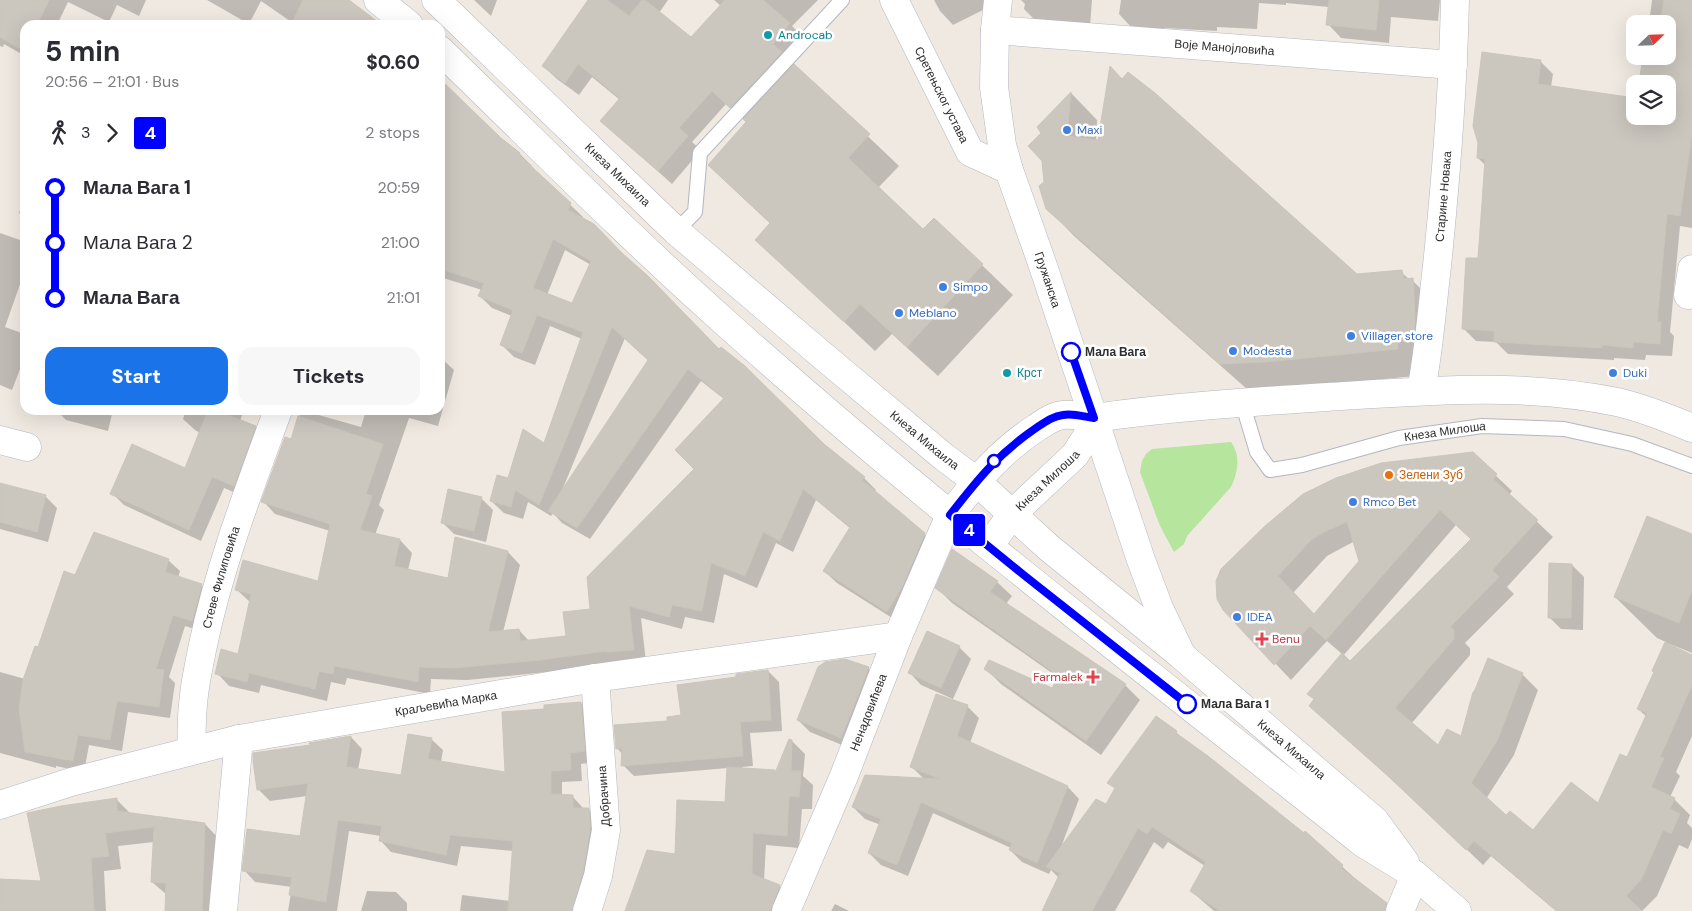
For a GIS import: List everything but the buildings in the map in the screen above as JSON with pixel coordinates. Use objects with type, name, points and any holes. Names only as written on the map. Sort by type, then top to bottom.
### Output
[{"type":"street","points":[[378,0],[403,20]]},
{"type":"street","name":"Кнеза Михаила","points":[[436,0],[676,230],[829,361],[944,457],[976,481],[1048,546],[1182,656],[1375,821],[1415,876]]},
{"type":"street","name":"Сретењског устава","points":[[894,0],[970,152],[1008,170]]},
{"type":"street","name":"Гружанска","points":[[998,0],[995,30],[994,88],[1002,145],[1008,170],[1042,263],[1159,608],[1182,656]]},
{"type":"street","name":"Старине Новака","points":[[1421,391],[1428,349],[1446,178],[1455,0]]},
{"type":"street","name":"Воје Манојловића","points":[[995,30],[1453,65]]},
{"type":"street","name":"Кнеза Михаила","points":[[445,55],[668,271],[917,488],[1025,576],[1363,843],[1415,876],[1457,911]]},
{"type":"street","points":[[976,481],[995,460],[1023,437],[1051,418],[1072,414],[1094,418],[1242,402],[1421,391],[1526,391],[1617,402],[1645,410],[1692,428]]},
{"type":"street","name":"Стеве Филиповића","points":[[192,750],[190,722],[192,694],[208,619],[230,541],[276,415]]},
{"type":"street","name":"Кнеза Милоша","points":[[989,546],[1012,513],[1074,455],[1087,436],[1094,418]]},
{"type":"street","points":[[0,440],[26,447]]},
{"type":"street","name":"Ненадовићева","points":[[786,911],[844,776],[898,636],[950,515],[976,481]]},
{"type":"street","name":"Краљевића Марка","points":[[0,805],[71,782],[239,738],[595,678],[898,636]]},
{"type":"street","name":"Добрачина","points":[[587,911],[598,876],[606,830],[595,678]]},
{"type":"street","points":[[224,911],[239,738]]},
{"type":"street","points":[[1400,911],[1415,876]]},
{"type":"lane","points":[[676,230],[695,212],[700,153],[842,0]]},
{"type":"lane","name":"Кнеза Милоша","points":[[1242,402],[1257,452],[1270,470],[1302,465],[1399,438],[1482,426],[1564,429],[1632,444],[1692,466]]},
{"type":"green space","points":[[1231,442],[1236,453],[1237,464],[1231,487],[1187,536],[1184,544],[1174,552],[1160,526],[1140,472],[1142,461],[1152,449]]},
{"type":"bus line","name":"4","points":[[1071,352],[1094,418],[1072,414],[1051,418],[1023,437],[995,460],[950,515],[1187,704]]},
{"type":"place","name":"Androcab","points":[[768,35]]},
{"type":"place","name":"Maxi","points":[[1067,130]]},
{"type":"place","name":"Simpo","points":[[943,287]]},
{"type":"place","name":"Meblano","points":[[899,313]]},
{"type":"place","name":"Villager store","points":[[1351,336]]},
{"type":"place","name":"Modesta","points":[[1233,351]]},
{"type":"place","name":"Мала Вага","points":[[1071,352]]},
{"type":"place","name":"Крст","points":[[1007,373]]},
{"type":"place","name":"Duki","points":[[1613,373]]},
{"type":"place","name":"Зелени Зуб","points":[[1389,475]]},
{"type":"place","name":"Rmco Bet","points":[[1353,502]]},
{"type":"place","name":"IDEA","points":[[1237,617]]},
{"type":"place","name":"Benu","points":[[1262,639]]},
{"type":"place","name":"Farmalek","points":[[1093,677]]},
{"type":"place","name":"Мала Вага 1","points":[[1187,704]]}]
